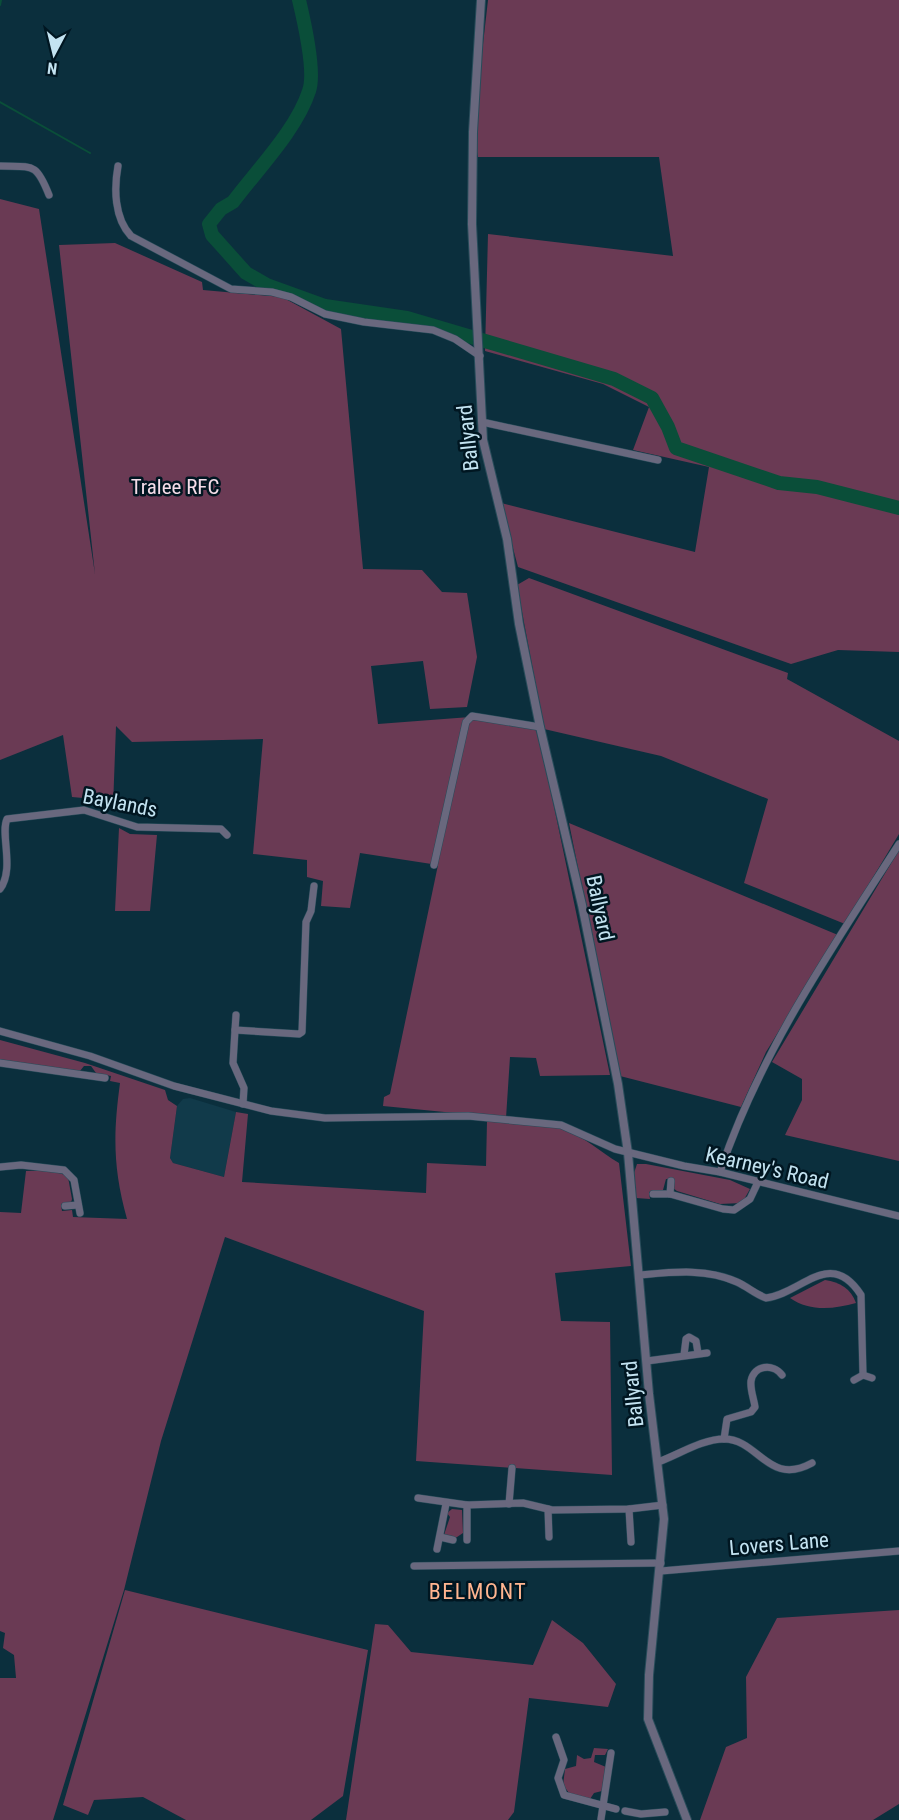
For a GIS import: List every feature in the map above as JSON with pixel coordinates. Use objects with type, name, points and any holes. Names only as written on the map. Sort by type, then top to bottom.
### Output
[{"type":"street","name":"Ballyard","points":[[481,0],[473,189],[482,422],[486,464],[507,539],[519,624],[540,727],[582,905],[618,1084],[628,1153],[663,1505],[661,1567],[649,1675],[648,1719],[687,1820]]},
{"type":"street","points":[[0,166],[32,167],[39,171],[49,195]]},
{"type":"street","points":[[118,166],[115,183],[124,229],[131,236],[231,289],[272,292],[291,297],[325,314],[364,322],[433,330],[479,352]]},
{"type":"street","points":[[482,422],[658,460]]},
{"type":"street","points":[[434,865],[466,722],[472,716],[540,727]]},
{"type":"street","name":"Baylands","points":[[0,889],[6,878],[2,832],[3,822],[7,819],[84,810],[137,827],[221,829],[227,835]]},
{"type":"street","points":[[720,1172],[741,1112],[764,1066],[845,929],[899,844]]},
{"type":"street","points":[[235,1030],[299,1034],[302,1032],[306,922],[311,911],[314,886]]},
{"type":"street","points":[[236,1015],[233,1063],[244,1088],[243,1104]]},
{"type":"street","name":"Kearney's Road","points":[[0,1031],[90,1056],[174,1086],[271,1111],[325,1118],[468,1116],[561,1125],[628,1153],[720,1172],[899,1216]]},
{"type":"street","points":[[0,1063],[105,1078]]},
{"type":"street","points":[[0,1167],[21,1165],[64,1170],[74,1180],[80,1213]]},
{"type":"street","points":[[670,1194],[671,1181]]},
{"type":"street","points":[[653,1194],[670,1194],[723,1209],[735,1210],[750,1199],[758,1182]]},
{"type":"street","points":[[65,1206],[78,1205]]},
{"type":"street","points":[[641,1275],[691,1271],[708,1274],[738,1282],[766,1298],[816,1276],[831,1273],[844,1277],[861,1295],[863,1375]]},
{"type":"street","points":[[684,1355],[686,1340],[689,1336],[696,1341],[698,1353]]},
{"type":"street","points":[[647,1361],[707,1353]]},
{"type":"street","points":[[724,1439],[727,1419],[751,1412],[755,1407],[751,1380],[756,1371],[768,1366],[777,1369],[782,1375]]},
{"type":"street","points":[[854,1380],[863,1375],[872,1378]]},
{"type":"street","points":[[658,1462],[714,1439],[724,1439],[746,1446],[769,1466],[777,1468],[810,1464],[813,1473]]},
{"type":"street","points":[[509,1504],[512,1468]]},
{"type":"street","points":[[418,1498],[446,1504],[467,1505],[523,1503],[548,1509],[629,1509],[663,1505]]},
{"type":"street","points":[[437,1549],[446,1504]]},
{"type":"street","points":[[466,1540],[467,1505]]},
{"type":"street","points":[[548,1509],[549,1537]]},
{"type":"street","points":[[629,1509],[631,1542]]},
{"type":"street","points":[[440,1537],[453,1540]]},
{"type":"street","name":"Lovers Lane","points":[[414,1566],[661,1567],[899,1551]]},
{"type":"street","points":[[556,1737],[564,1760],[558,1779],[564,1795],[616,1809]]},
{"type":"street","points":[[602,1818],[611,1753]]},
{"type":"street","points":[[626,1811],[641,1814],[665,1812]]},
{"type":"shaded area","points":[[190,1098],[236,1112],[224,1177],[173,1163],[170,1158],[177,1106],[183,1099]]},
{"type":"green space","points":[[488,0],[899,0],[899,652],[838,650],[791,664],[518,567],[501,503],[695,552],[709,467],[633,450],[649,407],[603,384],[485,351],[488,234],[673,256],[659,157],[478,157],[473,132]]},
{"type":"green space","name":"Tralee RFC","points":[[0,199],[39,209],[95,574],[59,245],[115,243],[202,282],[203,290],[282,297],[341,329],[363,569],[422,570],[442,592],[467,593],[477,657],[467,707],[430,709],[423,661],[371,666],[378,724],[470,717],[537,725],[610,1075],[540,1076],[536,1058],[510,1057],[506,1118],[383,1106],[384,1097],[390,1094],[438,865],[360,853],[350,908],[321,906],[323,881],[307,877],[307,860],[253,854],[263,739],[132,742],[116,726],[113,807],[94,799],[72,797],[63,735],[0,760]]},
{"type":"green space","points":[[529,578],[788,673],[787,679],[899,741],[899,834],[845,924],[744,883],[768,799],[661,756],[544,729],[517,585]]},
{"type":"green space","points":[[569,823],[838,935],[766,1052],[741,1107],[620,1076]]},
{"type":"green space","points":[[119,828],[130,834],[157,835],[150,911],[115,911]]},
{"type":"green space","points":[[899,850],[899,1161],[785,1135],[802,1100],[802,1079],[772,1062]]},
{"type":"green space","points":[[0,1040],[85,1063],[165,1090],[168,1100],[177,1106],[170,1158],[173,1163],[224,1177],[236,1112],[248,1114],[242,1182],[426,1193],[427,1163],[486,1166],[487,1121],[536,1124],[563,1129],[585,1140],[619,1163],[631,1266],[555,1273],[561,1321],[610,1322],[612,1475],[416,1461],[424,1311],[225,1237],[161,1441],[124,1590],[53,1820],[0,1820],[0,1678],[16,1678],[14,1655],[3,1648],[5,1633],[0,1631],[0,1212],[21,1213],[26,1171],[48,1171],[68,1177],[72,1199],[71,1203],[61,1204],[62,1211],[72,1210],[73,1217],[127,1219],[119,1184],[116,1151],[116,1119],[120,1083],[110,1081],[111,1076],[96,1073],[91,1066],[84,1066],[80,1071],[0,1059]]},
{"type":"green space","points":[[637,1164],[730,1180],[750,1189],[742,1203],[720,1204],[677,1191],[673,1188],[673,1179],[666,1179],[663,1190],[649,1192],[650,1199],[636,1198],[634,1173]]},
{"type":"green space","points":[[825,1280],[844,1287],[856,1303],[822,1308],[806,1306],[790,1298]]},
{"type":"green space","points":[[452,1509],[462,1510],[463,1533],[454,1539],[444,1535],[450,1517],[447,1513]]},
{"type":"green space","points":[[125,1590],[368,1650],[343,1796],[311,1820],[186,1820],[143,1797],[94,1800],[88,1815],[63,1805]]},
{"type":"green space","points":[[899,1610],[899,1804],[873,1820],[700,1820],[726,1747],[747,1738],[746,1677],[777,1618]]},
{"type":"green space","points":[[552,1620],[583,1643],[616,1684],[608,1707],[529,1698],[514,1812],[508,1820],[346,1820],[375,1624],[388,1625],[411,1652],[533,1665]]},
{"type":"green space","points":[[594,1748],[608,1749],[605,1755],[595,1755],[594,1762],[606,1767],[602,1791],[594,1793],[590,1799],[569,1793],[563,1785],[565,1769],[576,1766],[577,1755],[584,1759],[591,1758]]},
{"type":"waterway","points":[[0,5],[1,0]]},
{"type":"waterway","points":[[299,0],[311,72],[309,91],[286,134],[233,202],[221,209],[209,224],[212,235],[246,273],[267,285],[325,306],[407,318],[614,379],[652,398],[668,427],[676,448],[779,483],[817,487],[899,508]]},
{"type":"waterway","points":[[0,102],[90,153]]},
{"type":"district","name":"BELMONT","points":[[478,1591]]}]
